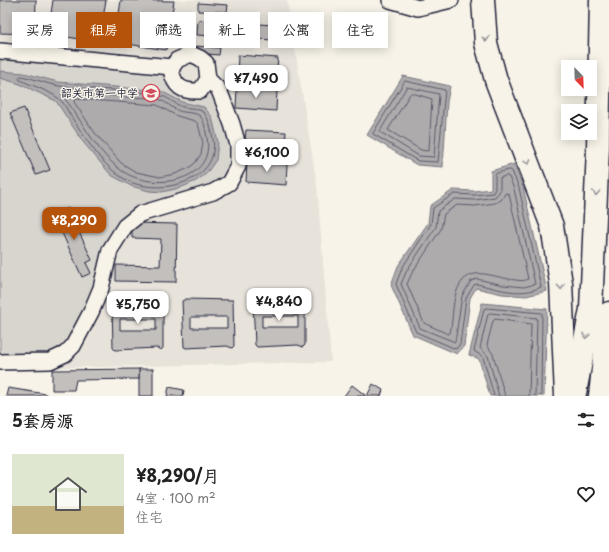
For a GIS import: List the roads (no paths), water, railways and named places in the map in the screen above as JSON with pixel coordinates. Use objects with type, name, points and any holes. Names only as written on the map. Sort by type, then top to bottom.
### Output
[{"type":"highway","points":[[483,0],[486,43],[496,80],[552,226],[561,283],[566,396]]},
{"type":"highway","points":[[575,396],[590,309],[598,148],[601,0]]},
{"type":"highway","points":[[600,396],[609,313]]},
{"type":"street","points":[[390,0],[418,8],[451,0]]},
{"type":"street","points":[[0,51],[172,66]]},
{"type":"street","points":[[0,362],[50,361],[65,354],[73,346],[91,312],[101,288],[110,250],[125,226],[140,214],[213,192],[229,183],[238,166],[238,145],[219,90],[208,79],[206,63],[200,58],[191,54],[176,60],[171,69],[172,79],[178,86],[188,92],[200,91],[208,79]]},
{"type":"water","points":[[0,71],[24,73],[58,82],[161,91],[182,102],[204,107],[212,117],[218,142],[216,160],[206,174],[196,181],[180,188],[162,192],[149,191],[131,186],[111,175],[83,142],[56,101],[20,84],[0,78]]},
{"type":"water","points":[[403,76],[450,86],[447,102],[443,167],[417,165],[367,135]]},
{"type":"water","points":[[514,164],[523,187],[547,291],[526,296],[502,294],[476,288],[470,298],[464,346],[457,354],[413,335],[391,285],[398,266],[428,223],[430,206],[453,190],[474,191],[491,189],[491,171]]},
{"type":"water","points":[[482,303],[547,309],[544,396],[490,396],[479,359],[469,355]]},
{"type":"place","name":"韶关市第一中学","points":[[151,93]]}]
